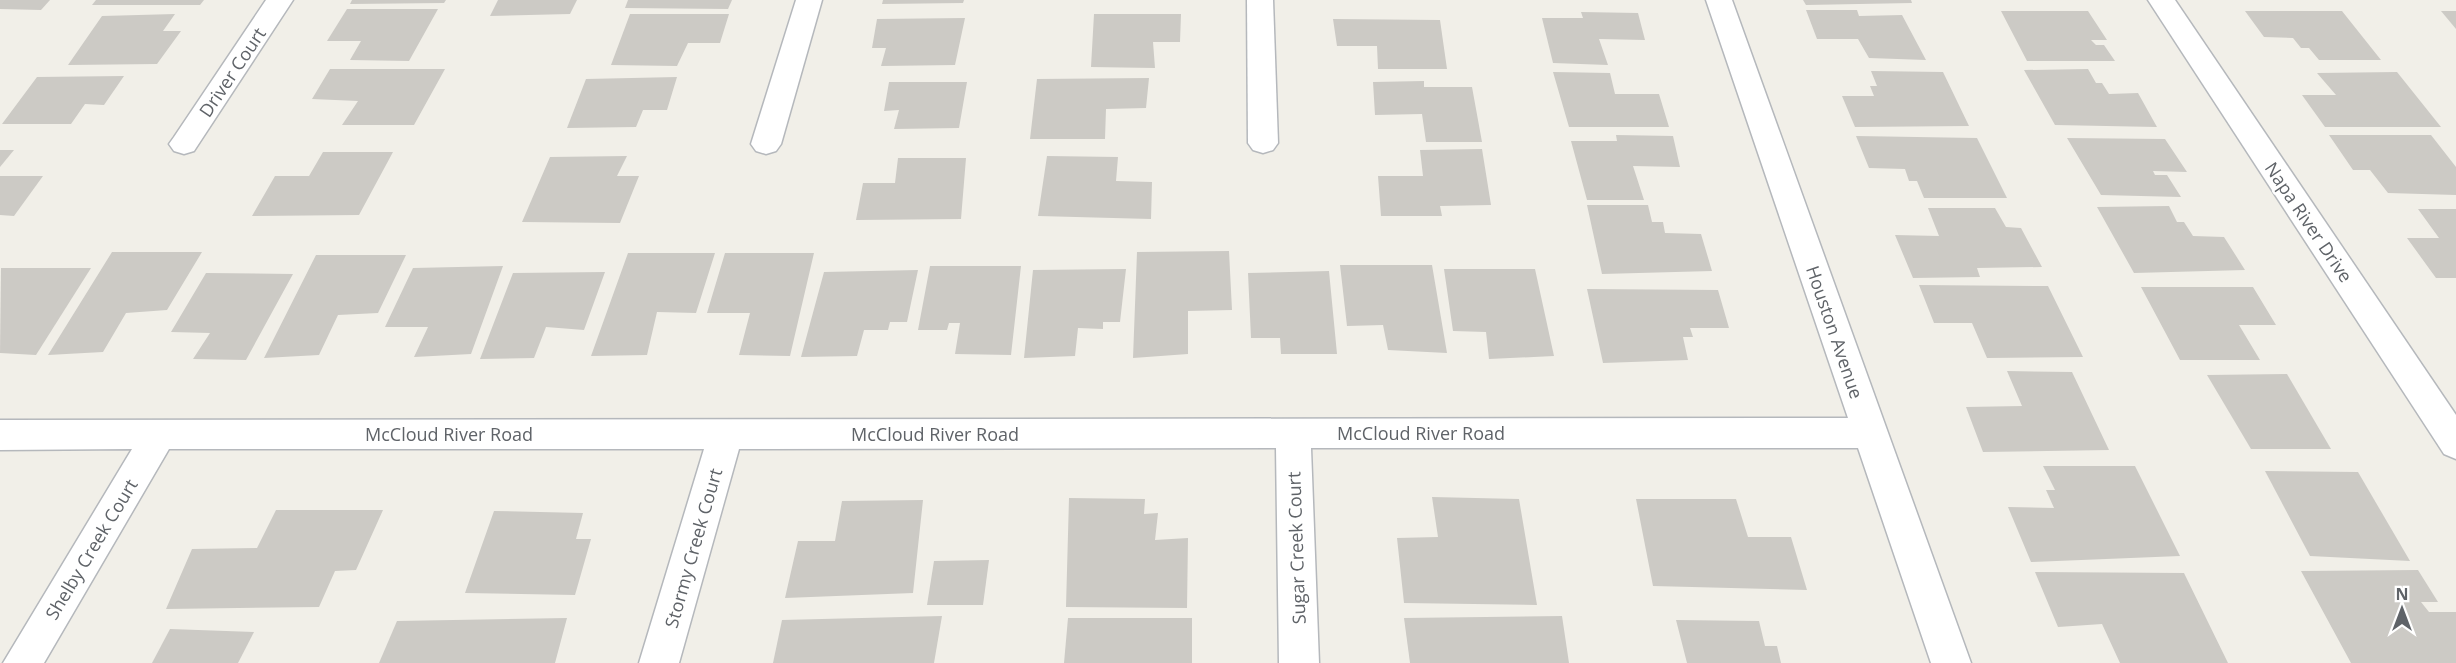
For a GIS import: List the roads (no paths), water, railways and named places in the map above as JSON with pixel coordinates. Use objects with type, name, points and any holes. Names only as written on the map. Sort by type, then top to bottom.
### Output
[{"type":"street","name":"Driver Court","points":[[183,144],[280,0]]},
{"type":"street","points":[[766,144],[809,0]]},
{"type":"street","points":[[1260,0],[1263,143]]},
{"type":"street","name":"Houston Avenue","points":[[1719,0],[1951,663]]},
{"type":"street","name":"Napa River Drive","points":[[2161,0],[2456,444]]},
{"type":"street","name":"McCloud River Road","points":[[0,435],[1870,433]]},
{"type":"street","name":"Stormy Creek Court","points":[[659,663],[726,434]]},
{"type":"street","name":"Sugar Creek Court","points":[[1293,434],[1299,663]]},
{"type":"street","name":"Shelby Creek Court","points":[[23,663],[159,435]]}]
